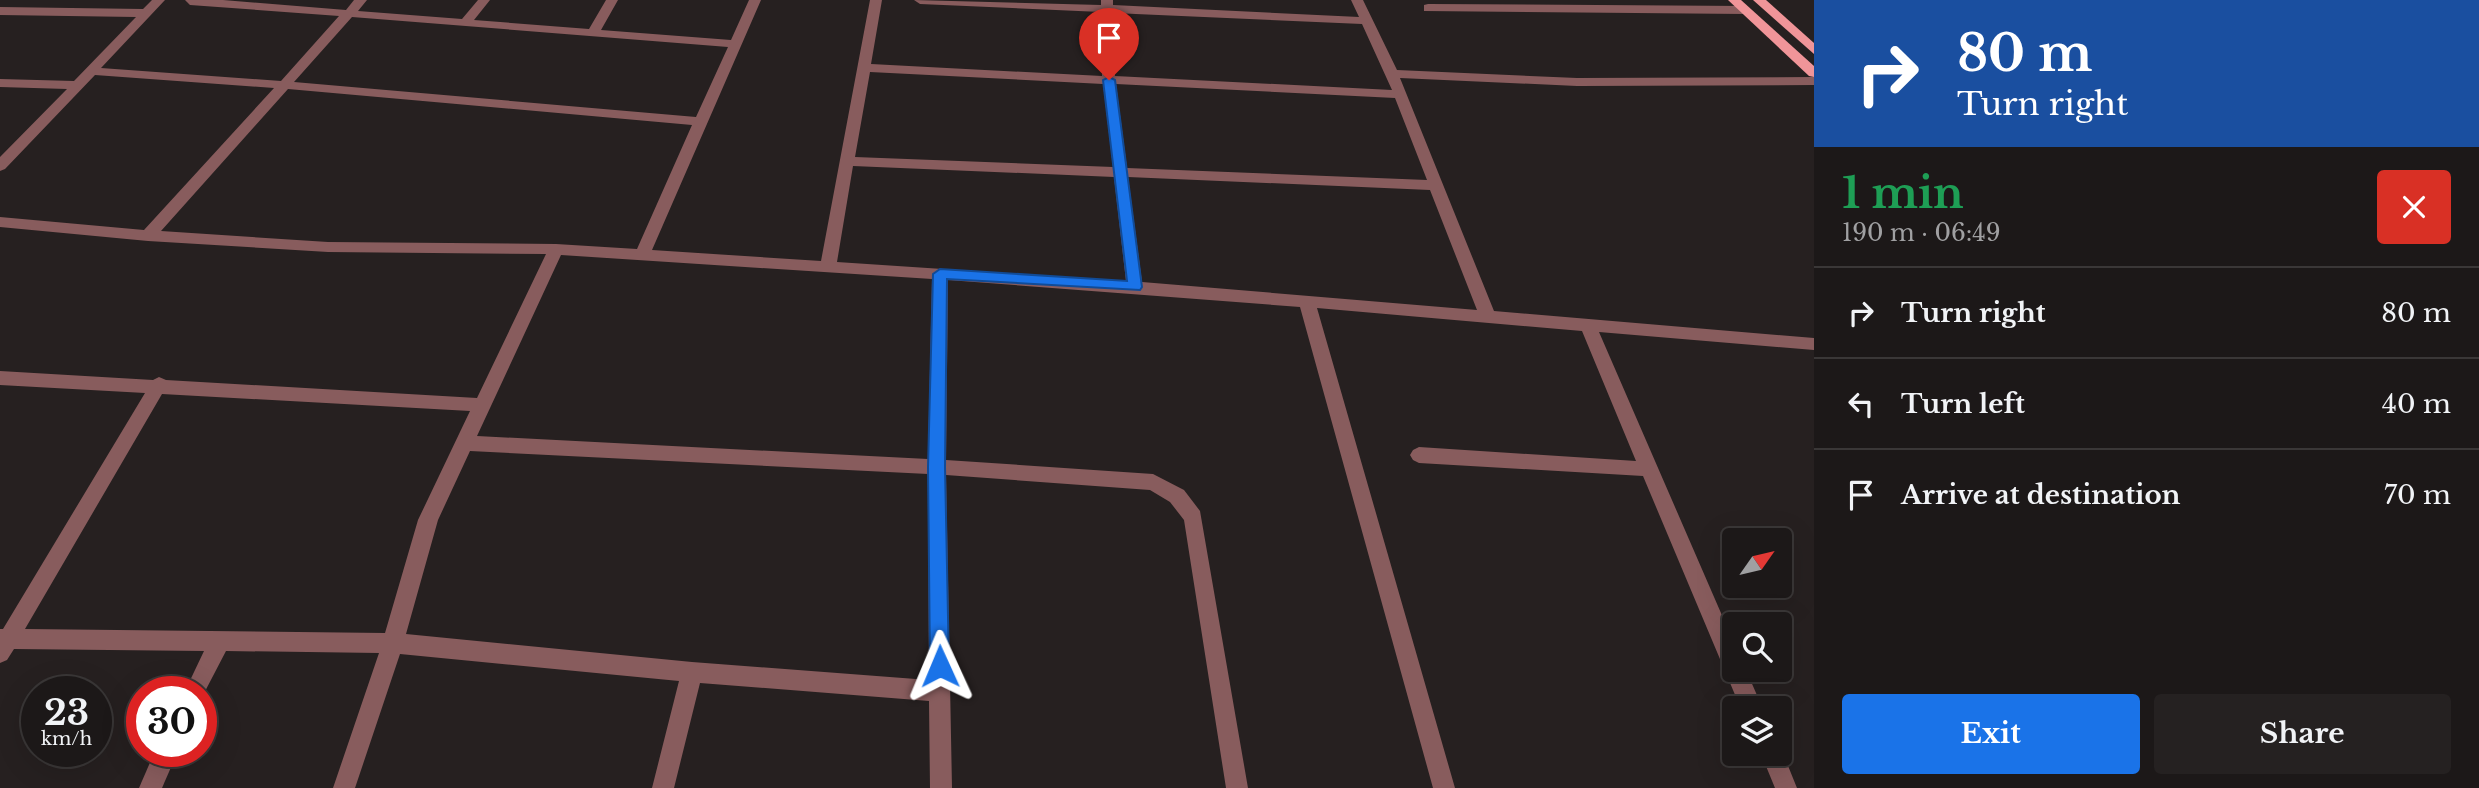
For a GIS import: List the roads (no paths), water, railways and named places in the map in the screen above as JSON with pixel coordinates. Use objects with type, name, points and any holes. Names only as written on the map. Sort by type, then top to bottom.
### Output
[{"type":"main road","points":[[1734,0],[1814,73]]},
{"type":"main road","points":[[1759,0],[1814,50]]},
{"type":"street","points":[[0,166],[159,0]]},
{"type":"street","points":[[149,236],[361,0]]},
{"type":"street","points":[[467,21],[484,0]]},
{"type":"street","points":[[593,32],[612,0]]},
{"type":"street","points":[[642,255],[755,0]]},
{"type":"street","points":[[828,267],[876,0]]},
{"type":"street","points":[[920,0],[1107,4],[1367,21]]},
{"type":"street","points":[[1357,0],[1392,74],[1488,317]]},
{"type":"street","points":[[190,1],[735,44]]},
{"type":"street","points":[[1107,4],[1109,80],[1135,287]]},
{"type":"street","points":[[1428,8],[1745,10]]},
{"type":"street","points":[[0,11],[149,13]]},
{"type":"street","points":[[863,68],[1400,94]]},
{"type":"street","points":[[93,71],[701,122]]},
{"type":"street","points":[[1392,74],[1577,82],[1814,81]]},
{"type":"street","points":[[0,83],[79,85]]},
{"type":"street","points":[[846,161],[1436,186]]},
{"type":"street","points":[[0,222],[149,236],[328,247],[556,249],[1135,287],[1814,344]]},
{"type":"street","points":[[344,788],[393,643],[428,520],[556,249]]},
{"type":"street","points":[[940,274],[937,467],[940,788]]},
{"type":"street","points":[[1307,301],[1444,788]]},
{"type":"street","points":[[1588,326],[1722,639]]},
{"type":"street","points":[[0,378],[159,384],[483,405]]},
{"type":"street","points":[[3,643],[159,384]]},
{"type":"street","points":[[464,443],[937,467],[1153,482],[1177,496],[1193,517],[1237,788]]},
{"type":"street","points":[[1419,456],[1649,469]]},
{"type":"street","points":[[203,676],[220,641]]},
{"type":"street","points":[[3,643],[393,643],[692,672],[940,691]]},
{"type":"street","points":[[663,788],[692,672]]},
{"type":"street","points":[[1777,766],[1786,788]]},
{"type":"street","points":[[150,788],[160,767]]}]
